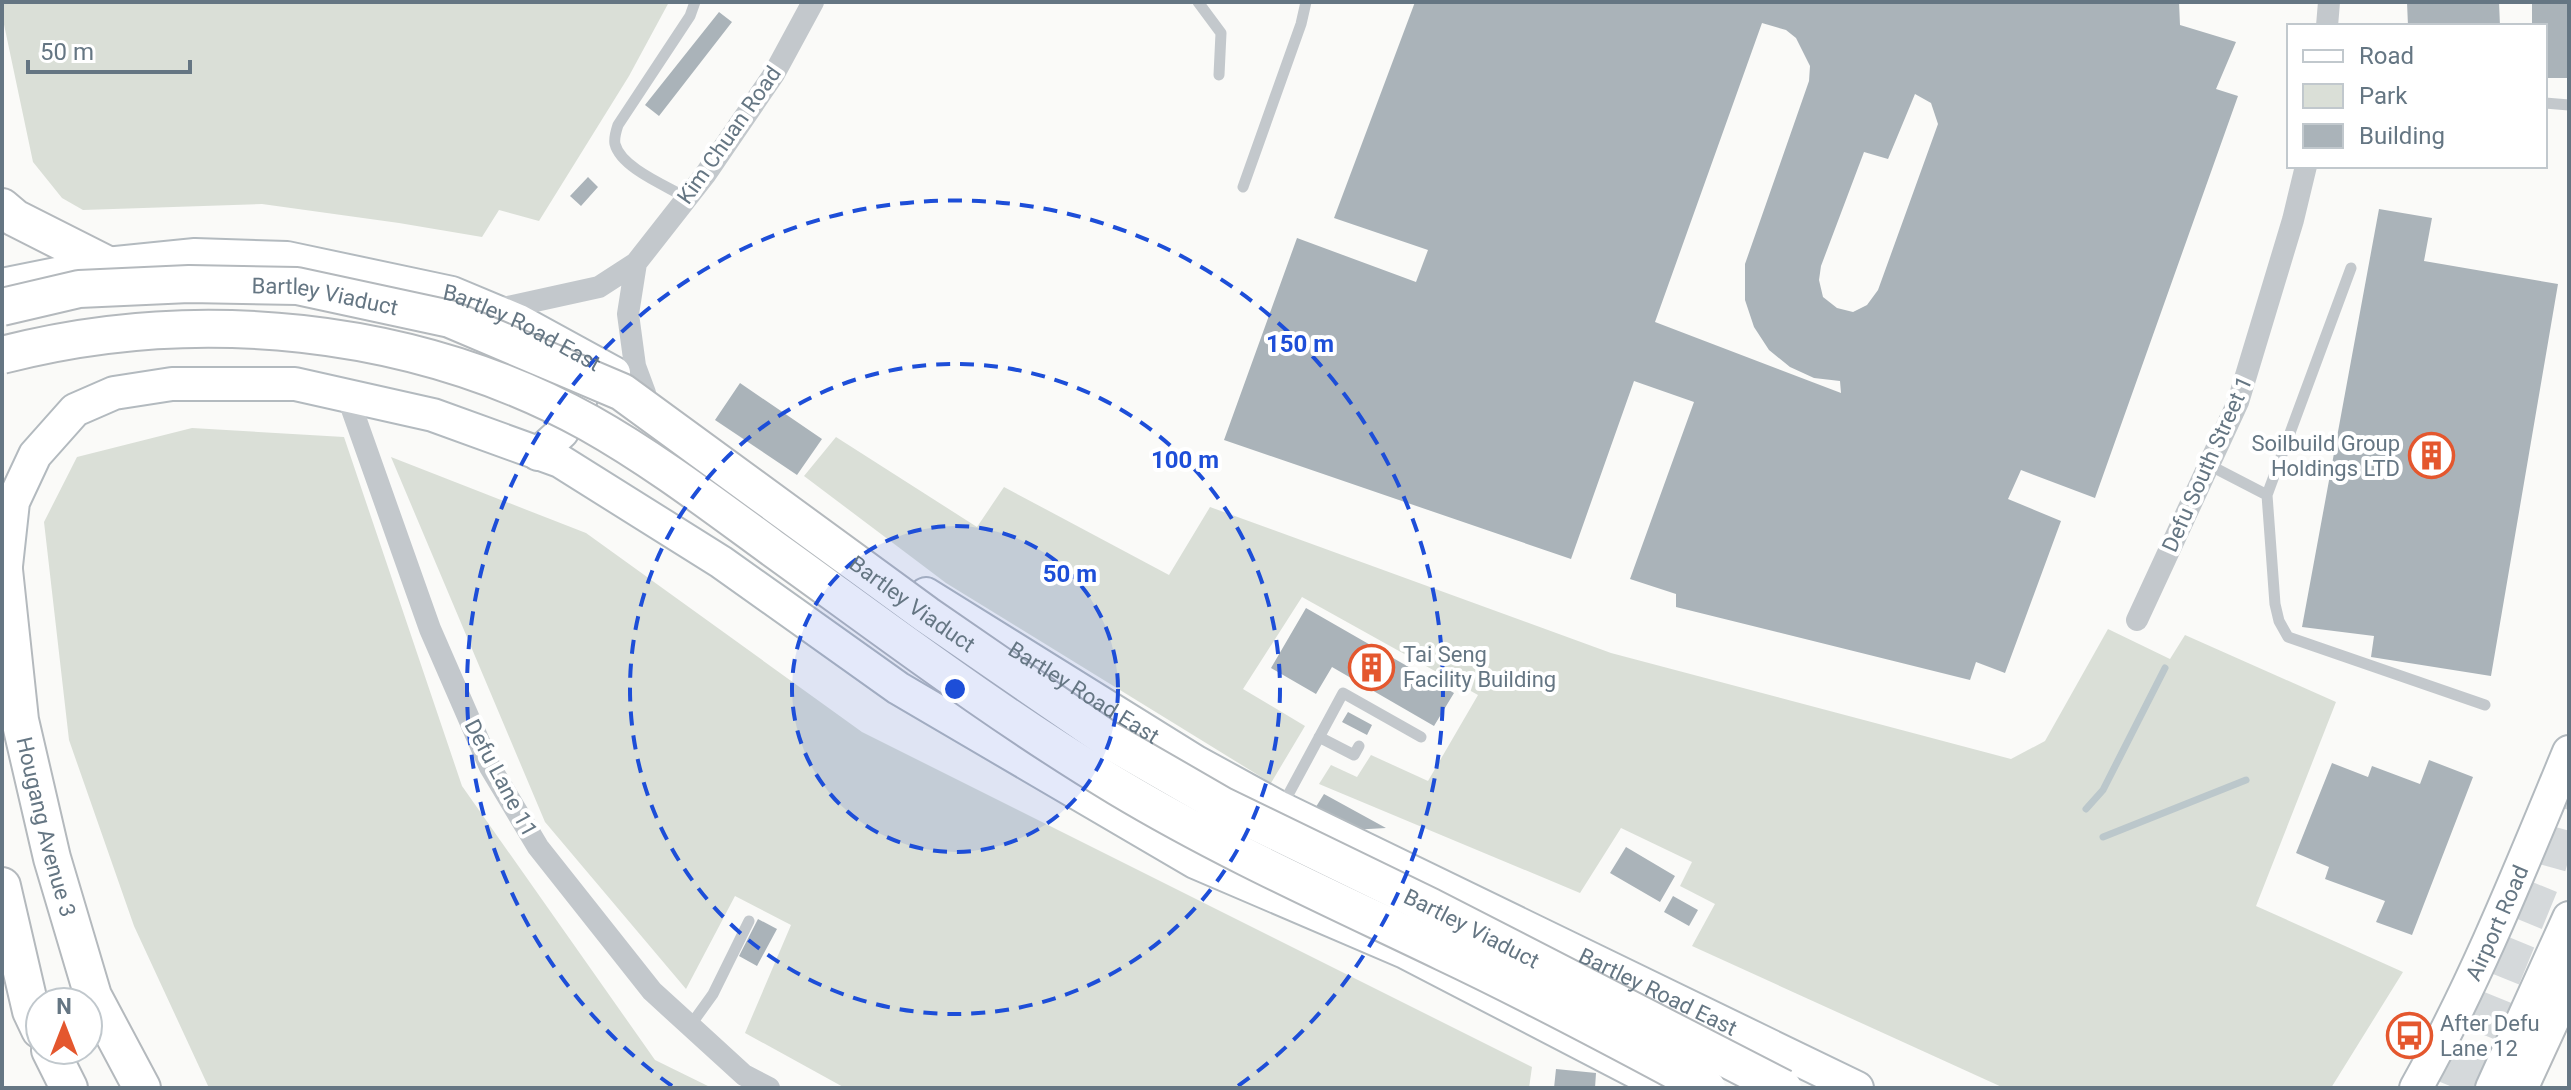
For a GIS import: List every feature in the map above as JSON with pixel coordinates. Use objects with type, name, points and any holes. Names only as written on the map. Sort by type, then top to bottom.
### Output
[{"type":"highway","points":[[2,207],[15,218],[106,264]]},
{"type":"highway","name":"Bartley Viaduct","points":[[2,307],[79,289],[189,284],[297,286],[450,319],[622,392],[927,615],[1107,739],[1223,806],[1431,907],[1783,1088]]},
{"type":"highway","name":"Bartley Viaduct","points":[[2,355],[126,332],[264,331],[358,343],[422,357],[535,396],[586,422],[675,478],[1020,724],[1127,792],[1240,856],[1512,985],[1707,1088]]},
{"type":"highway","name":"Hougang Avenue 3","points":[[4,563],[20,720],[52,858],[93,996],[142,1088]]},
{"type":"highway","points":[[2,886],[25,986]]},
{"type":"highway","points":[[2517,1088],[2569,975]]},
{"type":"highway","points":[[58,1066],[69,1088]]},
{"type":"main road","name":"Bartley Road East","points":[[2,285],[106,264],[195,255],[287,258],[452,293],[519,321],[627,380],[938,603],[1196,762],[1280,808],[1857,1088]]},
{"type":"main road","points":[[538,454],[562,432],[581,398],[592,362]]},
{"type":"main road","points":[[4,563],[13,502],[35,455],[75,410],[114,393],[172,384],[295,384],[433,415],[560,461],[721,562],[898,688],[1195,862],[1405,952],[1667,1088]]},
{"type":"main road","points":[[1009,753],[1051,749],[1070,737],[1076,706],[1064,680]]},
{"type":"main road","name":"Airport Road","points":[[2416,1088],[2439,1048],[2569,752]]},
{"type":"main road","points":[[2492,1088],[2569,918]]},
{"type":"main road","points":[[1617,1062],[1612,1032],[1619,1015],[1630,1003],[1664,994]]},
{"type":"street","name":"Kim Chuan Road","points":[[636,263],[705,175],[774,74],[813,2]]},
{"type":"street","points":[[2327,24],[2329,2]]},
{"type":"street","name":"Defu South Street 1","points":[[2137,620],[2238,402],[2306,168]]},
{"type":"street","points":[[493,310],[599,287],[636,263]]},
{"type":"street","points":[[636,263],[628,314],[635,366],[645,393]]},
{"type":"street","name":"Defu Lane 11","points":[[347,395],[430,629],[490,767],[538,847],[652,991],[744,1075],[769,1088]]},
{"type":"lane","points":[[687,198],[632,166],[620,155],[614,142],[618,125],[690,16],[695,2]]},
{"type":"lane","points":[[1198,2],[1221,33],[1219,75]]},
{"type":"lane","points":[[1243,187],[1297,38],[1306,2]]},
{"type":"lane","points":[[2547,103],[2569,105]]},
{"type":"lane","points":[[2351,268],[2267,495],[2279,621],[2288,637],[2485,705]]},
{"type":"lane","points":[[2209,465],[2267,495]]},
{"type":"lane","points":[[1280,808],[1343,693],[1421,737]]},
{"type":"lane","points":[[1319,737],[1354,755],[1359,746]]},
{"type":"lane","points":[[690,1026],[713,994],[749,921]]},
{"type":"green space","points":[[2,2],[669,2],[629,76],[539,221],[499,210],[482,237],[262,204],[83,210],[62,198],[33,162],[2,15]]},
{"type":"green space","points":[[192,428],[344,437],[462,786],[655,1060],[712,1088],[209,1088],[134,926],[69,740],[44,522],[77,457]]},
{"type":"green space","points":[[836,437],[977,527],[1004,487],[1169,575],[1210,507],[1611,653],[2011,759],[2045,741],[2108,629],[2170,659],[2185,635],[2336,702],[2256,906],[2403,972],[2331,1088],[2004,1088],[1692,946],[1715,904],[1680,886],[1692,862],[1621,828],[1580,893],[1319,784],[1331,765],[1357,777],[1371,755],[1428,781],[1478,695],[1302,597],[1243,689],[1305,726],[1271,783],[946,583],[804,476]]},
{"type":"green space","points":[[391,457],[586,533],[862,732],[1532,1067],[1529,1088],[845,1088],[745,1033],[791,925],[735,896],[686,989],[545,822]]},
{"type":"building","points":[[1415,2],[2179,2],[2180,25],[2236,42],[2216,89],[2238,96],[2095,498],[2021,470],[2008,499],[2061,521],[2005,673],[1976,662],[1970,680],[1676,607],[1676,594],[1630,579],[1694,402],[1634,381],[1571,559],[1224,440],[1297,238],[1416,282],[1428,250],[1334,218]],"holes":[[[1762,23],[1786,30],[1796,38],[1810,66],[1809,81],[1745,264],[1745,300],[1754,327],[1769,350],[1790,367],[1814,378],[1840,381],[1841,393],[1655,322]],[[1915,94],[1931,103],[1938,124],[1878,290],[1867,305],[1853,312],[1837,308],[1823,297],[1819,280],[1821,266],[1864,152],[1888,159]]]},
{"type":"building","points":[[2407,2],[2499,2],[2500,24],[2408,24]]},
{"type":"building","points":[[2532,2],[2569,2],[2569,78],[2547,78],[2547,24],[2532,24]]},
{"type":"building","points":[[719,12],[732,22],[659,116],[645,105]]},
{"type":"building","points":[[588,177],[598,187],[581,206],[570,196]]},
{"type":"building","name":"Soilbuild Group Holdings LTD","points":[[2379,209],[2432,218],[2424,261],[2558,284],[2491,676],[2371,657],[2374,636],[2302,627]]},
{"type":"building","points":[[740,383],[822,439],[797,475],[715,420]]},
{"type":"building","name":"Tai Seng Facility Building","points":[[1306,608],[1454,693],[1434,726],[1332,667],[1316,694],[1271,668]]},
{"type":"building","points":[[1348,712],[1372,725],[1367,735],[1342,722]]},
{"type":"building","points":[[2429,760],[2473,777],[2412,935],[2376,922],[2385,901],[2325,879],[2329,867],[2296,853],[2332,763],[2368,777],[2372,766],[2420,784]]},
{"type":"building","points":[[1324,794],[1386,828],[1351,830],[1314,810]]},
{"type":"building","points":[[1626,847],[1675,876],[1660,902],[1610,873]]},
{"type":"building","points":[[1673,896],[1698,910],[1689,926],[1664,912]]},
{"type":"building","points":[[758,919],[777,929],[757,966],[739,956]]},
{"type":"building","points":[[1556,1069],[1596,1073],[1595,1088],[1554,1088]]},
{"type":"waterway","points":[[2086,809],[2103,790],[2165,668]]},
{"type":"waterway","points":[[2103,837],[2246,780]]},
{"type":"tunnel","points":[[2455,1088],[2546,866],[2569,783]]},
{"type":"place","name":"Soilbuild Group Holdings LTD","points":[[2431,456]]},
{"type":"place","name":"Tai Seng Facility Building","points":[[1372,667]]},
{"type":"place","name":"After Defu Lane 12","points":[[2409,1036]]}]
